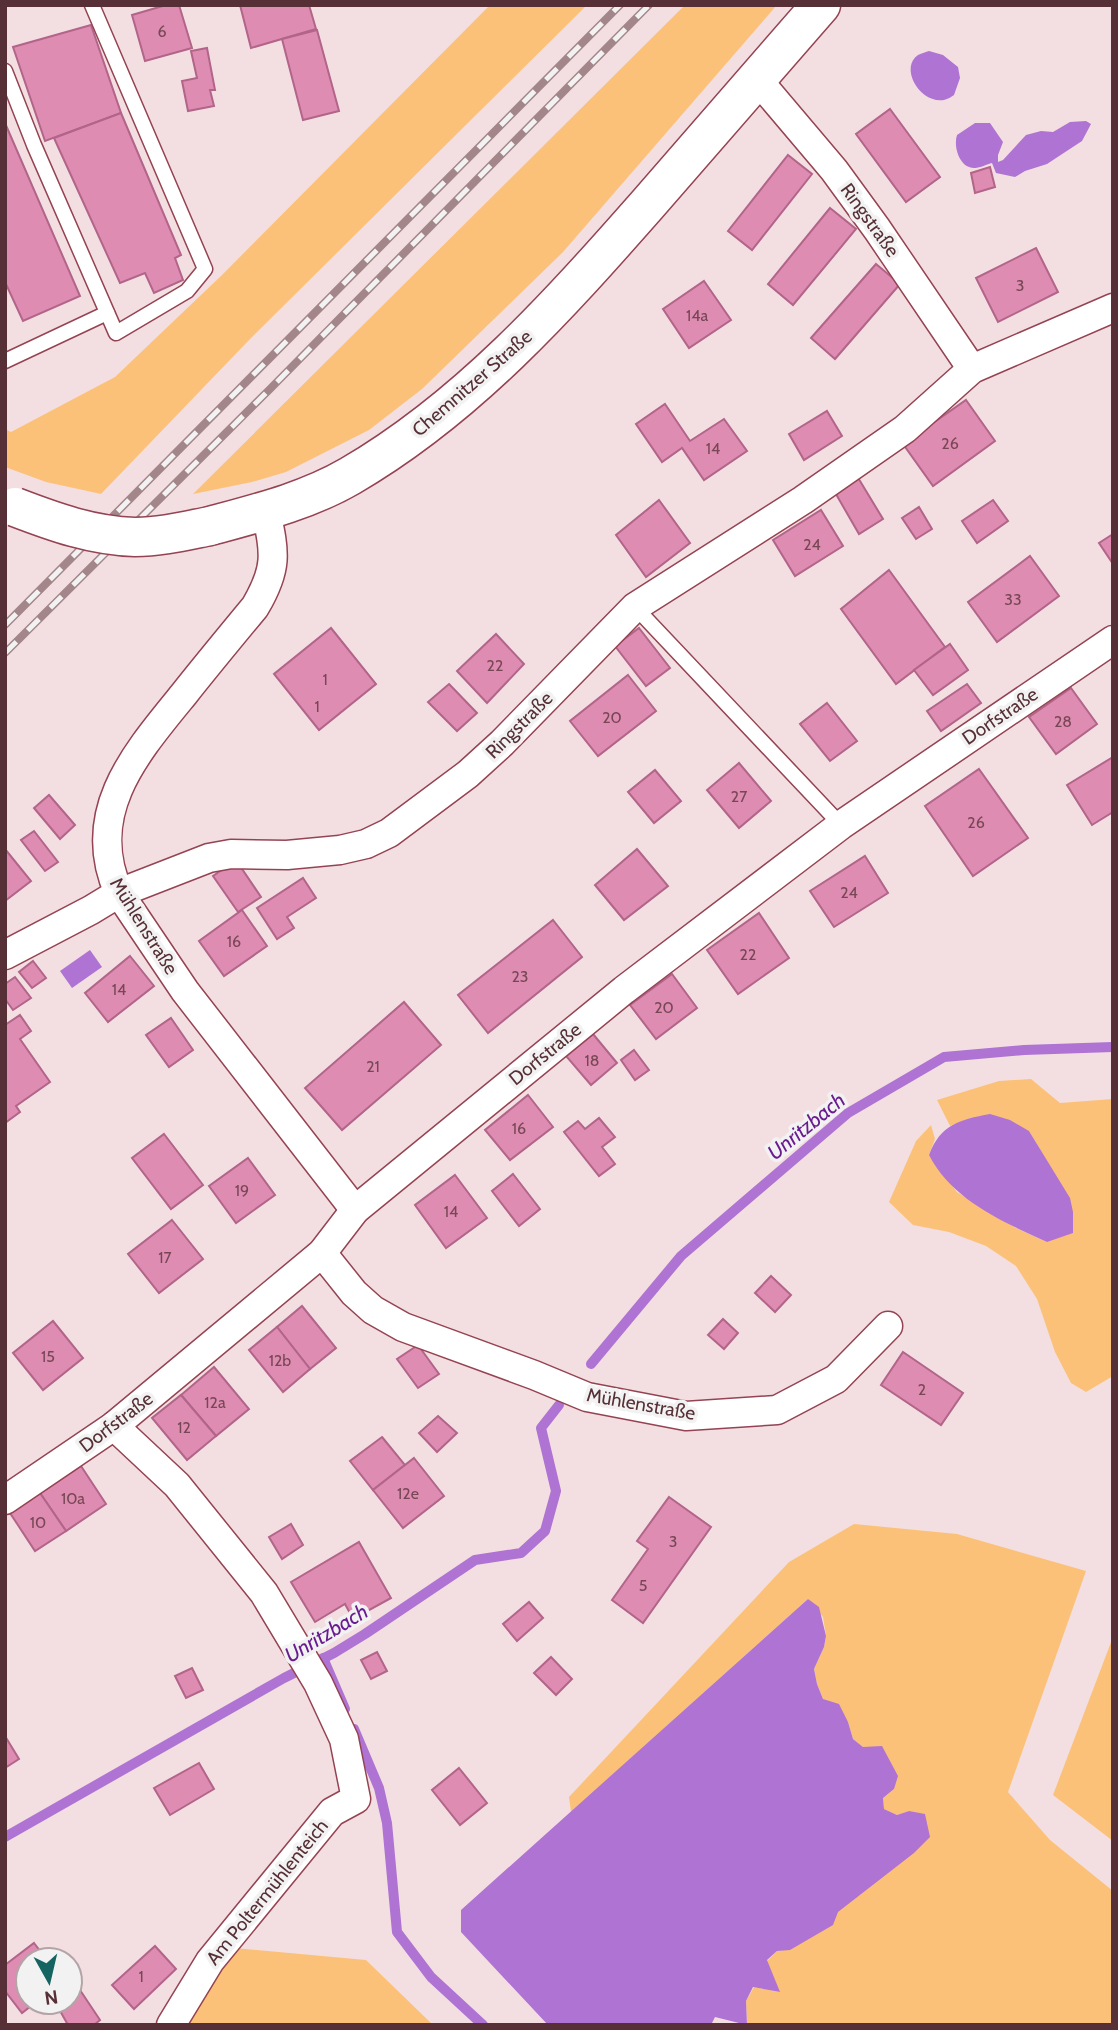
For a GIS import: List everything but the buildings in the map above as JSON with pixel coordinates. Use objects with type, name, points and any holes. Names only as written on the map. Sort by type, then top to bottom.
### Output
[{"type":"main road","name":"Chemnitzer Straße","points":[[10,505],[64,526],[135,537],[210,526],[266,511],[314,494],[348,477],[441,415],[512,351],[575,287],[821,5]]},
{"type":"street","name":"Ringstraße","points":[[757,79],[834,170],[972,369]]},
{"type":"street","name":"Ringstraße","points":[[5,955],[119,893],[196,863],[231,854],[287,855],[340,850],[366,844],[389,833],[468,774],[502,743],[635,607],[803,500],[905,429],[972,369],[1113,308]]},
{"type":"street","name":"Mühlenstraße","points":[[266,511],[274,561],[268,585],[255,607],[144,743],[119,785],[107,830],[107,855],[111,876],[119,893],[185,991],[355,1210]]},
{"type":"street","name":"Dorfstraße","points":[[5,1500],[114,1426],[322,1253],[355,1210],[624,990],[841,825],[1113,640]]},
{"type":"street","name":"Mühlenstraße","points":[[322,1253],[354,1293],[373,1310],[403,1327],[587,1397],[686,1416],[777,1410],[836,1378],[888,1326]]},
{"type":"street","name":"Am Poltermühlenteich","points":[[114,1426],[177,1485],[264,1592],[318,1683],[344,1739],[356,1799],[332,1812],[314,1833],[210,1961],[171,2025]]},
{"type":"lane","points":[[5,71],[34,145],[116,333],[187,291],[205,269],[92,5]]},
{"type":"lane","points":[[5,361],[107,313]]},
{"type":"lane","points":[[635,607],[841,825]]},
{"type":"shaded area","points":[[490,5],[587,5],[251,338],[101,494],[46,482],[5,467],[5,429],[11,432],[115,377],[222,275]]},
{"type":"shaded area","points":[[685,5],[777,5],[563,252],[422,389],[369,430],[286,472],[193,494]]},
{"type":"shaded area","points":[[929,51],[943,55],[958,67],[960,78],[954,95],[945,100],[935,100],[920,91],[912,76],[913,61],[918,55]]},
{"type":"shaded area","points":[[1086,121],[1091,124],[1082,141],[1047,164],[1015,177],[996,173],[992,163],[977,168],[965,165],[957,151],[957,135],[975,123],[990,123],[1003,142],[998,162],[1026,135],[1041,131],[1053,132],[1070,122]]},
{"type":"shaded area","points":[[90,950],[102,967],[72,988],[60,971]]},
{"type":"shaded area","points":[[1031,1079],[1060,1103],[1113,1099],[1113,1376],[1086,1392],[1071,1383],[1055,1352],[1037,1299],[1016,1266],[986,1246],[949,1232],[913,1225],[889,1202],[916,1141],[931,1125],[935,1139],[929,1155],[957,1192],[1016,1228],[1047,1242],[1041,1151],[1029,1131],[971,1118],[950,1126],[937,1100],[999,1081]]},
{"type":"shaded area","points":[[990,1114],[1010,1120],[1029,1131],[1070,1198],[1073,1233],[1047,1242],[980,1208],[951,1185],[939,1171],[929,1155],[939,1136],[960,1121]]},
{"type":"shaded area","points":[[854,1524],[957,1534],[1086,1571],[1008,1792],[1050,1840],[1113,1891],[1113,2025],[747,2025],[746,2001],[754,1987],[779,1992],[767,1961],[777,1951],[790,1949],[887,1873],[909,1811],[897,1815],[884,1809],[883,1798],[894,1789],[863,1747],[853,1739],[848,1722],[823,1699],[814,1669],[826,1636],[823,1617],[808,1599],[571,1812],[569,1797],[789,1562]]},
{"type":"shaded area","points":[[808,1599],[819,1607],[826,1636],[814,1669],[823,1699],[839,1704],[853,1739],[863,1747],[882,1746],[898,1776],[894,1789],[883,1798],[884,1809],[897,1815],[909,1811],[925,1814],[930,1837],[914,1853],[838,1912],[833,1925],[790,1950],[777,1951],[767,1960],[780,1992],[753,1987],[746,2001],[747,2025],[715,2017],[711,2025],[548,2025],[461,1932],[461,1910]]},
{"type":"shaded area","points":[[1113,1637],[1113,1841],[1053,1795]]},
{"type":"shaded area","points":[[235,1948],[366,1960],[433,2025],[184,2025]]},
{"type":"waterway","name":"Unritzbach","points":[[591,1364],[681,1256],[848,1113],[944,1057],[1024,1050],[1113,1047]]},
{"type":"waterway","name":"Unritzbach","points":[[5,1837],[284,1678],[334,1653],[475,1560],[521,1553],[545,1531],[556,1491],[541,1428],[559,1405]]},
{"type":"waterway","points":[[323,1658],[345,1709]]},
{"type":"waterway","points":[[354,1729],[379,1788],[387,1823],[397,1932],[431,1977],[483,2025]]},
{"type":"railway","points":[[5,625],[620,5]]},
{"type":"railway","points":[[5,653],[649,5]]}]
